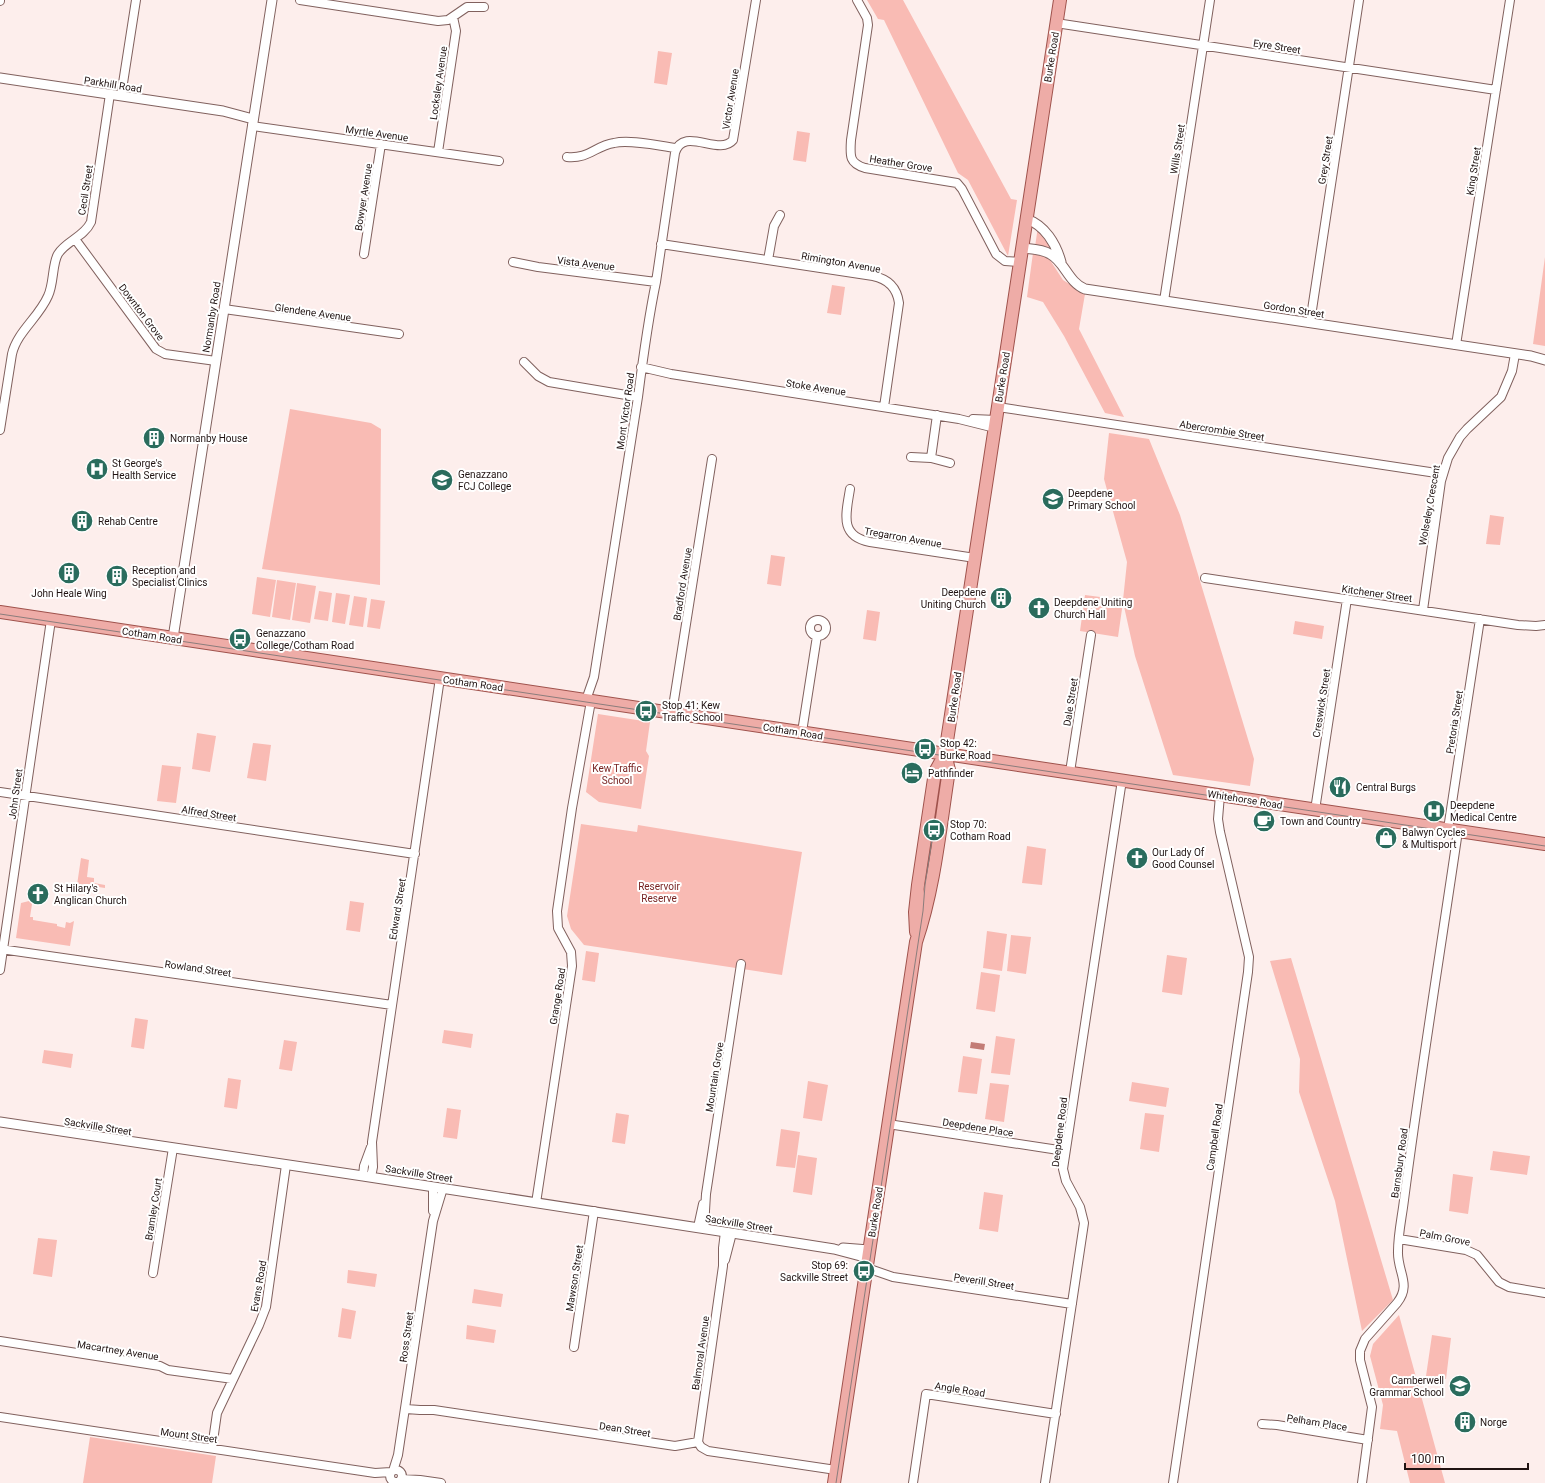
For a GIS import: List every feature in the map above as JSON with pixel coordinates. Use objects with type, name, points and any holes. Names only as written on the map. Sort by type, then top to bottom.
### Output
[{"type":"main road","name":"Burke Road","points":[[834,1483],[916,942],[931,887],[949,770],[945,754],[1060,0]]},
{"type":"main road","name":"Cotham Road","points":[[0,612],[945,754]]},
{"type":"main road","name":"Whitehorse Road","points":[[945,754],[1545,844]]},
{"type":"street","points":[[121,96],[136,0]]},
{"type":"street","name":"Normanby Road","points":[[173,638],[272,0]]},
{"type":"street","points":[[300,0],[438,21],[448,20],[467,7],[484,8]]},
{"type":"street","name":"Victor Avenue","points":[[676,148],[687,141],[724,146],[730,144],[733,140],[756,0]]},
{"type":"street","name":"Heather Grove","points":[[857,0],[867,18],[868,25],[851,140],[851,155],[853,162],[865,168],[949,180],[959,184],[996,254],[1005,261],[1020,262]]},
{"type":"street","name":"Wills Street","points":[[1164,301],[1210,0]]},
{"type":"street","name":"Grey Street","points":[[1310,323],[1359,0]]},
{"type":"street","name":"King Street","points":[[1456,345],[1510,0]]},
{"type":"street","name":"Locksley Avenue","points":[[438,152],[456,31],[453,17]]},
{"type":"street","name":"Eyre Street","points":[[1056,23],[1496,90]]},
{"type":"street","name":"Parkhill Road","points":[[0,78],[222,111],[253,119]]},
{"type":"street","name":"Cecil Street","points":[[0,430],[15,343],[45,304],[52,288],[58,253],[89,226],[92,216],[110,94]]},
{"type":"street","name":"Myrtle Avenue","points":[[253,119],[381,144],[499,161]]},
{"type":"street","points":[[567,157],[583,157],[603,146],[620,142],[676,148]]},
{"type":"street","name":"Bowyer Avenue","points":[[364,254],[381,144]]},
{"type":"street","name":"Mont Victor Road","points":[[591,701],[638,397],[651,299],[656,282],[676,148]]},
{"type":"street","points":[[768,260],[774,226],[780,215]]},
{"type":"street","name":"Gordon Street","points":[[1026,219],[1037,223],[1045,231],[1059,255],[1063,267]]},
{"type":"street","name":"Downton Grove","points":[[75,239],[156,349],[165,354],[216,361]]},
{"type":"street","name":"Rimington Avenue","points":[[661,244],[879,277],[888,282],[895,289],[899,298],[899,308],[884,407]]},
{"type":"street","name":"Gordon Street","points":[[1022,248],[1049,253],[1063,267],[1073,281],[1079,287],[1085,289],[1531,356],[1545,360]]},
{"type":"street","name":"Vista Avenue","points":[[513,262],[656,282]]},
{"type":"street","name":"Glendene Avenue","points":[[224,309],[399,334]]},
{"type":"street","name":"Wolseley Crescent","points":[[1423,610],[1443,474],[1448,458],[1460,436],[1501,397],[1512,371],[1515,354]]},
{"type":"street","name":"Gordon Street","points":[[1531,356],[1545,354]]},
{"type":"street","points":[[524,362],[538,376],[549,382],[638,397]]},
{"type":"street","name":"Stoke Avenue","points":[[641,371],[671,374],[995,424]]},
{"type":"street","name":"Abercrombie Street","points":[[998,407],[1443,474]]},
{"type":"street","points":[[931,458],[937,415]]},
{"type":"street","points":[[911,457],[931,458],[950,463]]},
{"type":"street","name":"Bradford Avenue","points":[[672,713],[712,459]]},
{"type":"street","name":"Tregarron Avenue","points":[[850,489],[846,522],[849,531],[857,538],[870,542],[975,558]]},
{"type":"street","name":"Kitchener Street","points":[[1206,578],[1528,626],[1545,625]]},
{"type":"street","name":"Creswick Street","points":[[1315,810],[1347,599]]},
{"type":"street","name":"Pretoria Street","points":[[1453,830],[1480,619]]},
{"type":"street","name":"John Street","points":[[0,970],[51,620]]},
{"type":"street","name":"Dale Street","points":[[1070,772],[1091,635]]},
{"type":"street","points":[[802,732],[817,636]]},
{"type":"street","name":"Edward Street","points":[[367,1176],[364,1166],[372,1142],[440,678]]},
{"type":"street","name":"Grange Road","points":[[536,1203],[572,966],[571,952],[558,928],[557,911],[572,808],[591,701]]},
{"type":"street","name":"Deepdene Road","points":[[1045,1483],[1084,1223],[1080,1207],[1066,1181],[1063,1169],[1122,780]]},
{"type":"street","name":"Alfred Street","points":[[0,792],[415,854]]},
{"type":"street","name":"Campbell Road","points":[[1173,1483],[1248,972],[1249,957],[1220,832],[1218,819],[1220,795]]},
{"type":"street","name":"Barnsbury Road","points":[[1362,1483],[1372,1407],[1360,1359],[1360,1351],[1365,1338],[1397,1303],[1403,1293],[1404,1285],[1398,1257],[1399,1239],[1453,830]]},
{"type":"street","name":"Rowland Street","points":[[2,950],[392,1005]]},
{"type":"street","name":"Mountain Grove","points":[[701,1228],[741,964]]},
{"type":"street","name":"Sackville Street","points":[[0,1122],[367,1176],[834,1249],[867,1264]]},
{"type":"street","name":"Deepdene Place","points":[[888,1124],[1065,1151]]},
{"type":"street","name":"Bramley Court","points":[[153,1273],[173,1148]]},
{"type":"street","name":"Evans Road","points":[[212,1448],[217,1414],[266,1307],[286,1165]]},
{"type":"street","name":"Ross Street","points":[[396,1477],[433,1221],[433,1187]]},
{"type":"street","name":"Ross Street","points":[[433,1221],[443,1188]]},
{"type":"street","name":"Mawson Street","points":[[574,1347],[594,1211]]},
{"type":"street","name":"Balmoral Avenue","points":[[698,1442],[723,1266],[723,1248],[729,1232]]},
{"type":"street","name":"Palm Grove","points":[[1399,1239],[1466,1250],[1477,1254],[1499,1282],[1509,1288],[1545,1293]]},
{"type":"street","name":"Peverill Street","points":[[867,1264],[893,1277],[1072,1304]]},
{"type":"street","name":"Macartney Avenue","points":[[0,1341],[160,1366],[168,1370],[233,1379]]},
{"type":"street","name":"Angle Road","points":[[913,1483],[926,1394],[1056,1414]]},
{"type":"street","name":"Dean Street","points":[[406,1409],[434,1410],[675,1446],[698,1442]]},
{"type":"street","name":"Mount Street","points":[[0,1417],[441,1483]]},
{"type":"street","name":"Pelham Place","points":[[1262,1424],[1277,1425],[1368,1440]]},
{"type":"street","points":[[698,1442],[701,1447],[708,1451],[836,1470]]},
{"type":"green space","points":[[867,0],[903,0],[1011,199],[1017,200],[1008,256],[968,180],[958,173],[884,20],[878,19]]},
{"type":"green space","points":[[658,51],[672,53],[667,85],[654,83]]},
{"type":"green space","points":[[797,131],[810,133],[806,162],[793,160]]},
{"type":"green space","points":[[1038,226],[1053,251],[1035,247]]},
{"type":"green space","points":[[1033,253],[1048,257],[1063,280],[1085,294],[1079,329],[1124,417],[1105,413],[1064,336],[1043,302],[1027,297]]},
{"type":"green space","points":[[1545,257],[1545,346],[1533,344]]},
{"type":"green space","points":[[832,285],[845,287],[841,315],[827,313]]},
{"type":"green space","points":[[290,409],[371,423],[381,429],[380,585],[262,569]]},
{"type":"green space","points":[[1109,433],[1149,439],[1180,515],[1254,759],[1250,786],[1173,775],[1135,656],[1123,602],[1118,637],[1080,631],[1085,595],[1123,600],[1127,562],[1104,479]]},
{"type":"green space","points":[[1490,515],[1504,517],[1500,545],[1486,544]]},
{"type":"green space","points":[[771,555],[785,557],[781,586],[767,584]]},
{"type":"green space","points":[[257,577],[276,580],[270,617],[252,614]]},
{"type":"green space","points":[[277,580],[296,583],[290,620],[272,617]]},
{"type":"green space","points":[[297,583],[316,586],[310,623],[292,620]]},
{"type":"green space","points":[[319,591],[332,593],[328,621],[314,619]]},
{"type":"green space","points":[[336,593],[350,595],[345,624],[332,622]]},
{"type":"green space","points":[[354,596],[367,598],[363,627],[349,625]]},
{"type":"green space","points":[[371,599],[385,601],[380,629],[367,627]]},
{"type":"green space","points":[[867,610],[880,612],[876,641],[863,639]]},
{"type":"green space","points":[[1295,621],[1324,626],[1322,639],[1293,634]]},
{"type":"green space","name":"Kew Traffic School","points":[[598,714],[650,722],[646,751],[649,756],[641,809],[599,802],[586,792]]},
{"type":"green space","points":[[197,733],[216,736],[210,772],[192,769]]},
{"type":"green space","points":[[253,743],[271,745],[266,781],[247,778]]},
{"type":"green space","points":[[162,765],[181,767],[176,803],[157,801]]},
{"type":"green space","name":"Reservoir Reserve","points":[[581,824],[637,832],[638,825],[802,852],[782,975],[584,945],[571,929],[567,916]]},
{"type":"green space","points":[[1027,846],[1046,849],[1042,885],[1022,883]]},
{"type":"green space","points":[[81,858],[89,860],[87,877],[94,878],[94,883],[105,885],[105,888],[85,885],[83,893],[80,893],[77,885]]},
{"type":"green space","points":[[31,897],[32,904],[30,917],[33,917],[33,920],[57,924],[57,926],[65,928],[66,922],[70,923],[74,921],[70,946],[16,938],[21,903],[29,901]]},
{"type":"green space","points":[[350,901],[364,903],[360,932],[346,930]]},
{"type":"green space","points":[[987,931],[1007,934],[1002,971],[983,968]]},
{"type":"green space","points":[[1011,935],[1031,937],[1026,974],[1007,971]]},
{"type":"green space","points":[[586,951],[599,953],[595,982],[582,980]]},
{"type":"green space","points":[[1167,955],[1187,958],[1182,995],[1162,992]]},
{"type":"green space","points":[[1291,958],[1393,1300],[1362,1331],[1335,1201],[1299,1092],[1300,1059],[1270,961]]},
{"type":"green space","points":[[981,972],[1000,975],[995,1012],[976,1009]]},
{"type":"green space","points":[[135,1018],[148,1020],[144,1049],[131,1047]]},
{"type":"green space","points":[[444,1030],[473,1034],[471,1048],[442,1043]]},
{"type":"green space","points":[[996,1036],[1015,1039],[1010,1075],[991,1073]]},
{"type":"green space","points":[[284,1040],[297,1042],[292,1071],[279,1069]]},
{"type":"green space","points":[[44,1050],[73,1054],[71,1068],[42,1063]]},
{"type":"green space","points":[[963,1056],[982,1059],[977,1094],[958,1092]]},
{"type":"green space","points":[[228,1078],[241,1080],[237,1109],[224,1107]]},
{"type":"green space","points":[[808,1081],[828,1085],[822,1121],[803,1118]]},
{"type":"green space","points":[[1132,1082],[1169,1088],[1166,1107],[1129,1101]]},
{"type":"green space","points":[[990,1083],[1009,1085],[1004,1122],[985,1119]]},
{"type":"green space","points":[[447,1108],[461,1110],[457,1139],[443,1137]]},
{"type":"green space","points":[[616,1113],[629,1115],[625,1144],[612,1142]]},
{"type":"green space","points":[[1145,1113],[1164,1115],[1159,1152],[1140,1149]]},
{"type":"green space","points":[[781,1129],[800,1132],[795,1168],[776,1166]]},
{"type":"green space","points":[[1493,1151],[1530,1156],[1527,1175],[1490,1170]]},
{"type":"green space","points":[[798,1155],[817,1158],[812,1195],[793,1192]]},
{"type":"green space","points":[[1453,1174],[1473,1177],[1468,1214],[1449,1211]]},
{"type":"green space","points":[[984,1192],[1003,1195],[998,1232],[979,1229]]},
{"type":"green space","points":[[38,1238],[57,1240],[52,1277],[33,1274]]},
{"type":"green space","points":[[348,1270],[377,1274],[375,1287],[347,1283]]},
{"type":"green space","points":[[474,1289],[503,1294],[501,1307],[472,1303]]},
{"type":"green space","points":[[342,1308],[356,1311],[351,1339],[338,1337]]},
{"type":"green space","points":[[1399,1315],[1445,1483],[1410,1483],[1397,1431],[1380,1429],[1383,1405],[1370,1356],[1373,1344]]},
{"type":"green space","points":[[467,1325],[496,1330],[494,1343],[466,1339]]},
{"type":"green space","points":[[1432,1335],[1451,1338],[1446,1379],[1426,1376]]},
{"type":"green space","points":[[90,1437],[216,1456],[212,1483],[83,1483]]},
{"type":"shaded area","points":[[971,1042],[985,1044],[984,1050],[970,1048]]},
{"type":"tram line","points":[[0,614],[1545,846]]},
{"type":"tram line","points":[[836,1483],[923,911],[925,885],[935,821]]},
{"type":"place","name":"Normanby House","points":[[154,438]]},
{"type":"place","name":"St George's Health Service","points":[[97,469]]},
{"type":"place","name":"Genazzano FCJ College","points":[[442,480]]},
{"type":"place","name":"Deepdene Primary School","points":[[1053,499]]},
{"type":"place","name":"Rehab Centre","points":[[82,521]]},
{"type":"place","name":"John Heale Wing","points":[[69,573]]},
{"type":"place","name":"Reception and Specialist Clinics","points":[[117,576]]},
{"type":"place","name":"Deepdene Uniting Church","points":[[1001,598]]},
{"type":"place","name":"Deepdene Uniting Church Hall","points":[[1039,608]]},
{"type":"place","name":"Genazzano College/Cotham Road","points":[[240,639]]},
{"type":"place","name":"Stop 41: Kew Traffic School","points":[[646,711]]},
{"type":"place","name":"Stop 42: Burke Road","points":[[925,749]]},
{"type":"place","name":"Pathfinder","points":[[912,773]]},
{"type":"place","name":"Central Burgs","points":[[1340,787]]},
{"type":"place","name":"Deepdene Medical Centre","points":[[1434,811]]},
{"type":"place","name":"Town and Country","points":[[1264,821]]},
{"type":"place","name":"Stop 70: Cotham Road","points":[[934,830]]},
{"type":"place","name":"Balwyn Cycles & Multisport","points":[[1386,838]]},
{"type":"place","name":"Our Lady Of Good Counsel","points":[[1137,858]]},
{"type":"place","name":"St Hilary's Anglican Church","points":[[38,894]]},
{"type":"place","name":"Stop 69: Sackville Street","points":[[864,1271]]},
{"type":"place","name":"Camberwell Grammar School","points":[[1460,1386]]},
{"type":"place","name":"Norge","points":[[1465,1422]]}]
